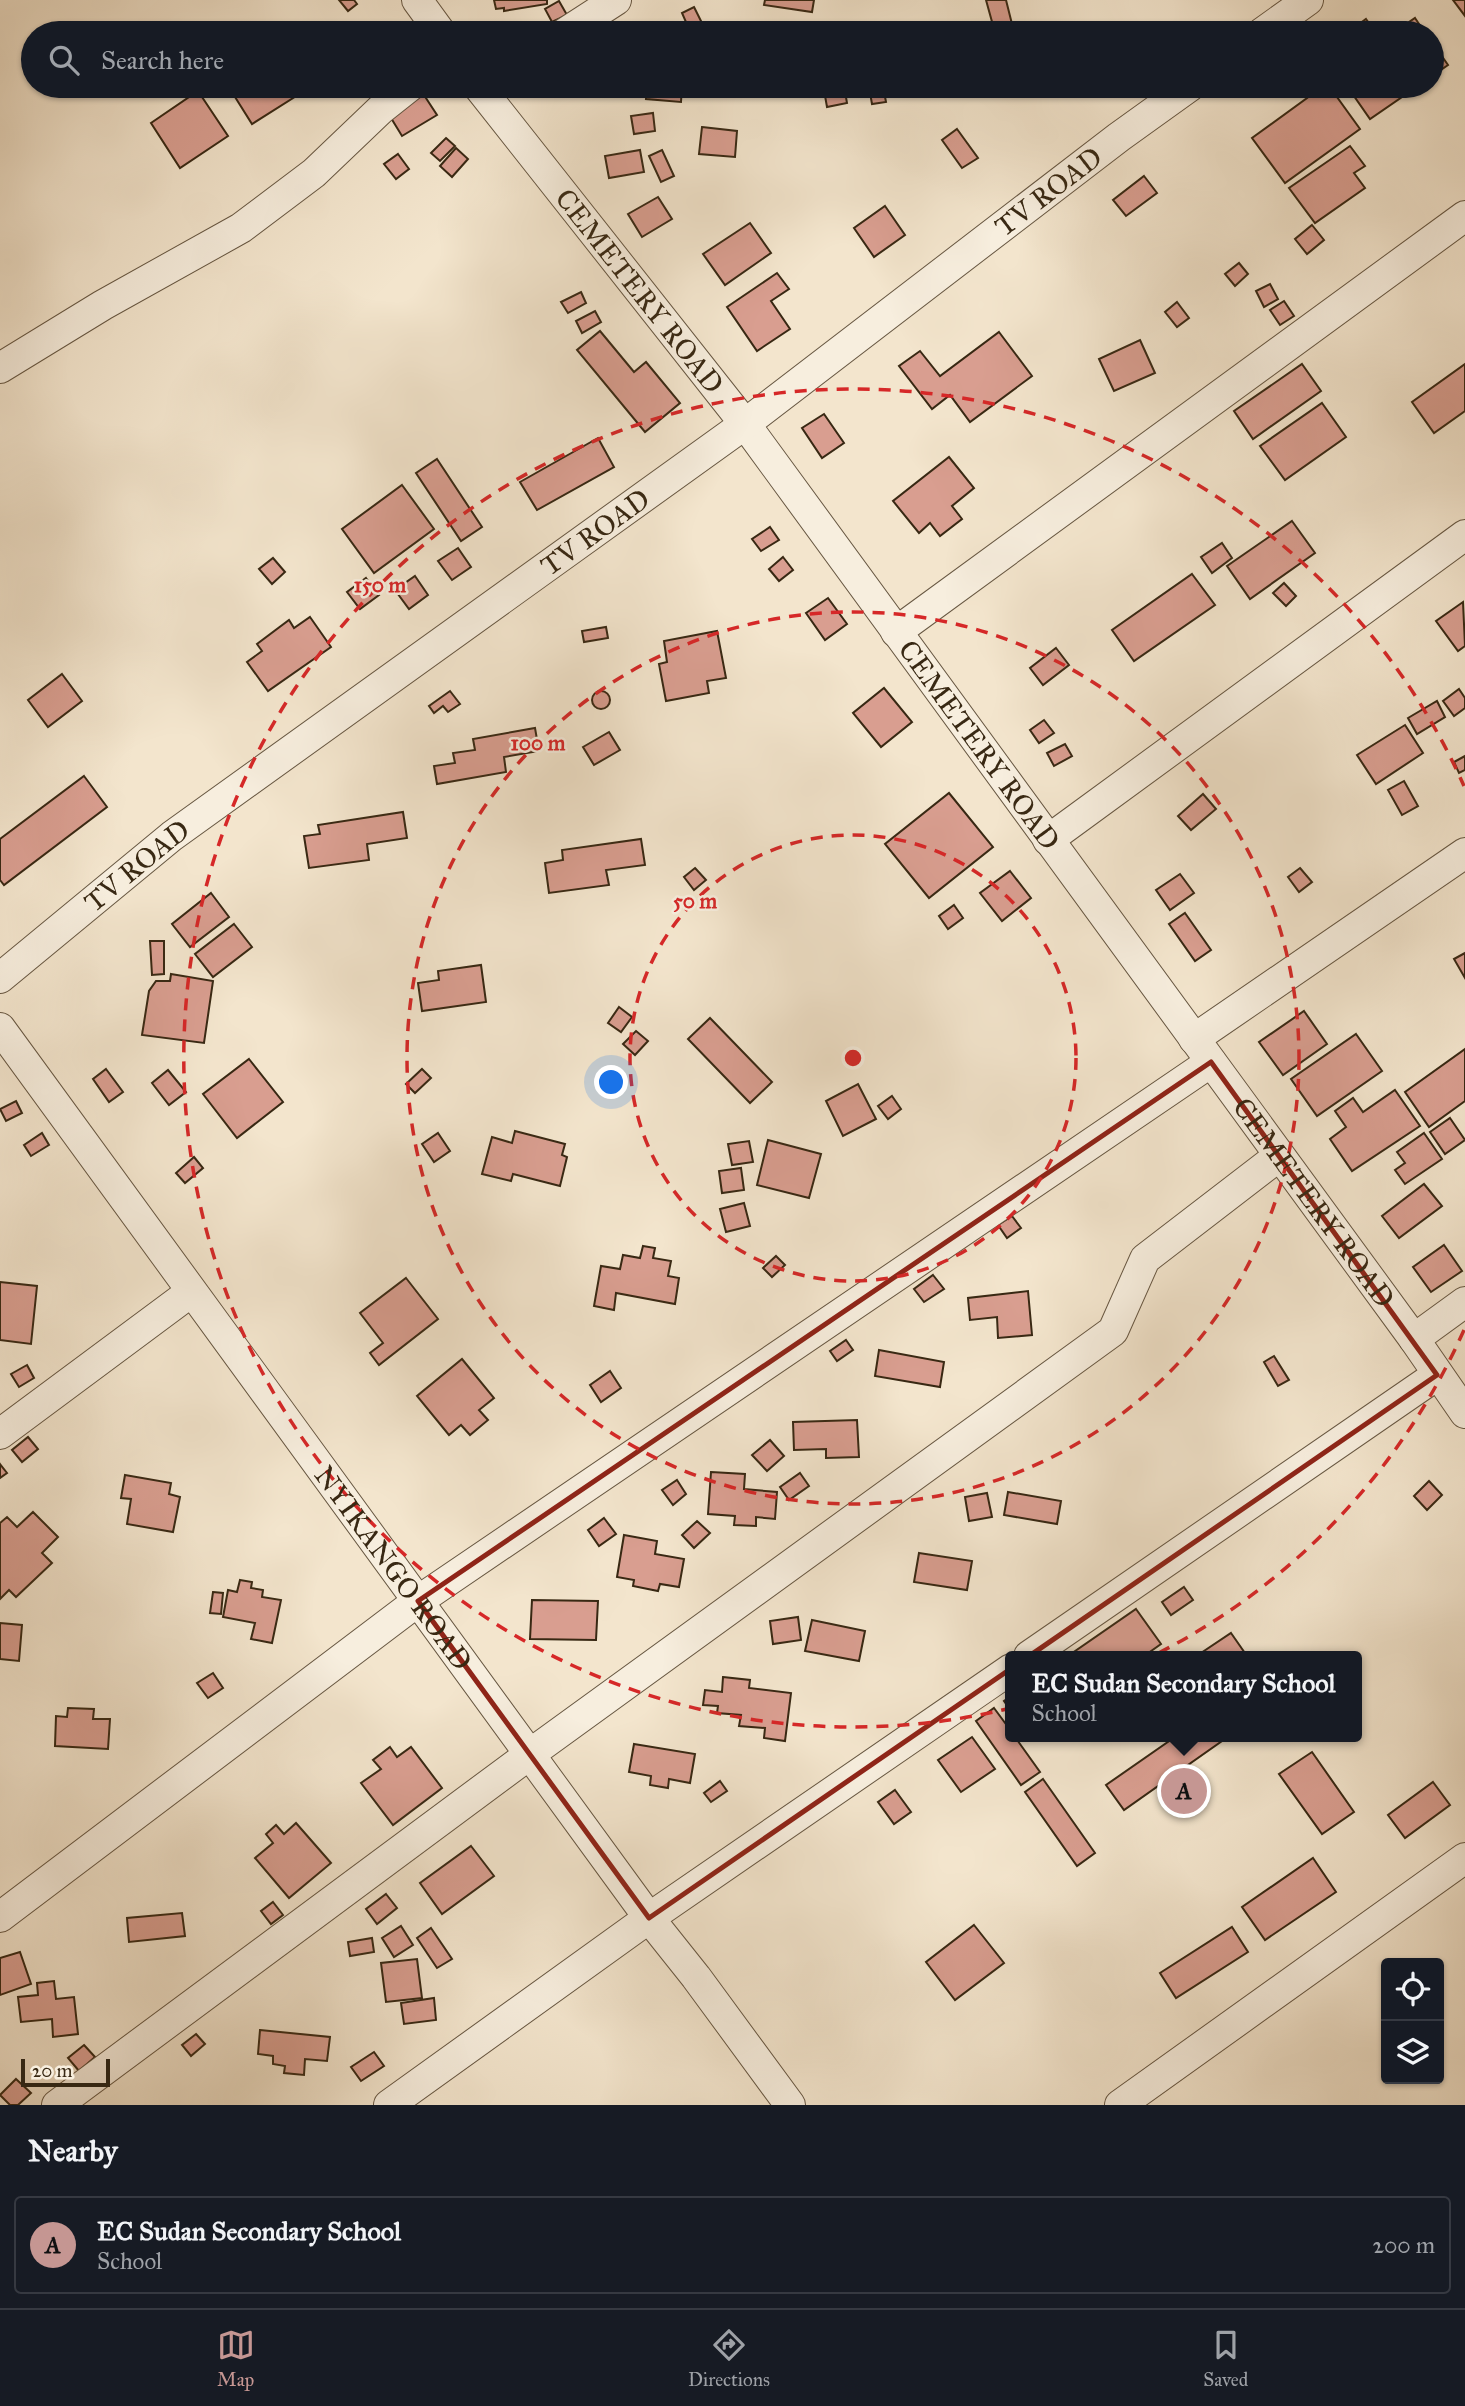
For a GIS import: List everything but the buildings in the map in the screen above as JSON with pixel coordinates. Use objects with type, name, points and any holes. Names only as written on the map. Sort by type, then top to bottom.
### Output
[{"type":"street","points":[[417,0],[432,21]]},
{"type":"street","points":[[584,21],[616,0]]},
{"type":"street","points":[[1279,21],[1308,0]]},
{"type":"street","points":[[0,368],[103,305],[241,228],[314,173],[395,98]]},
{"type":"street","name":"CEMETERY ROAD","points":[[490,98],[745,424],[1414,1339],[1465,1413]]},
{"type":"street","name":"TV ROAD","points":[[0,978],[172,836],[745,424],[1173,98]]},
{"type":"street","points":[[896,632],[1465,216]]},
{"type":"street","points":[[1048,840],[1465,535]]},
{"type":"street","points":[[0,1917],[418,1601],[1203,1050],[1465,853]]},
{"type":"street","name":"NYIKANGO ROAD","points":[[0,1028],[649,1918],[790,2105]]},
{"type":"street","points":[[57,2105],[530,1754],[1113,1331],[1145,1259],[1279,1156]]},
{"type":"street","points":[[0,1434],[191,1292]]},
{"type":"street","points":[[1414,1339],[1465,1302]]},
{"type":"street","points":[[1036,1651],[1437,1376]]},
{"type":"street","points":[[389,2105],[649,1918],[1005,1673]]},
{"type":"street","points":[[1120,2105],[1465,1858]]},
{"type":"highlighted area","points":[[1211,1062],[1437,1375],[649,1918],[418,1601]]},
{"type":"place","name":"EC Sudan Secondary School","points":[[1184,1791]]}]
